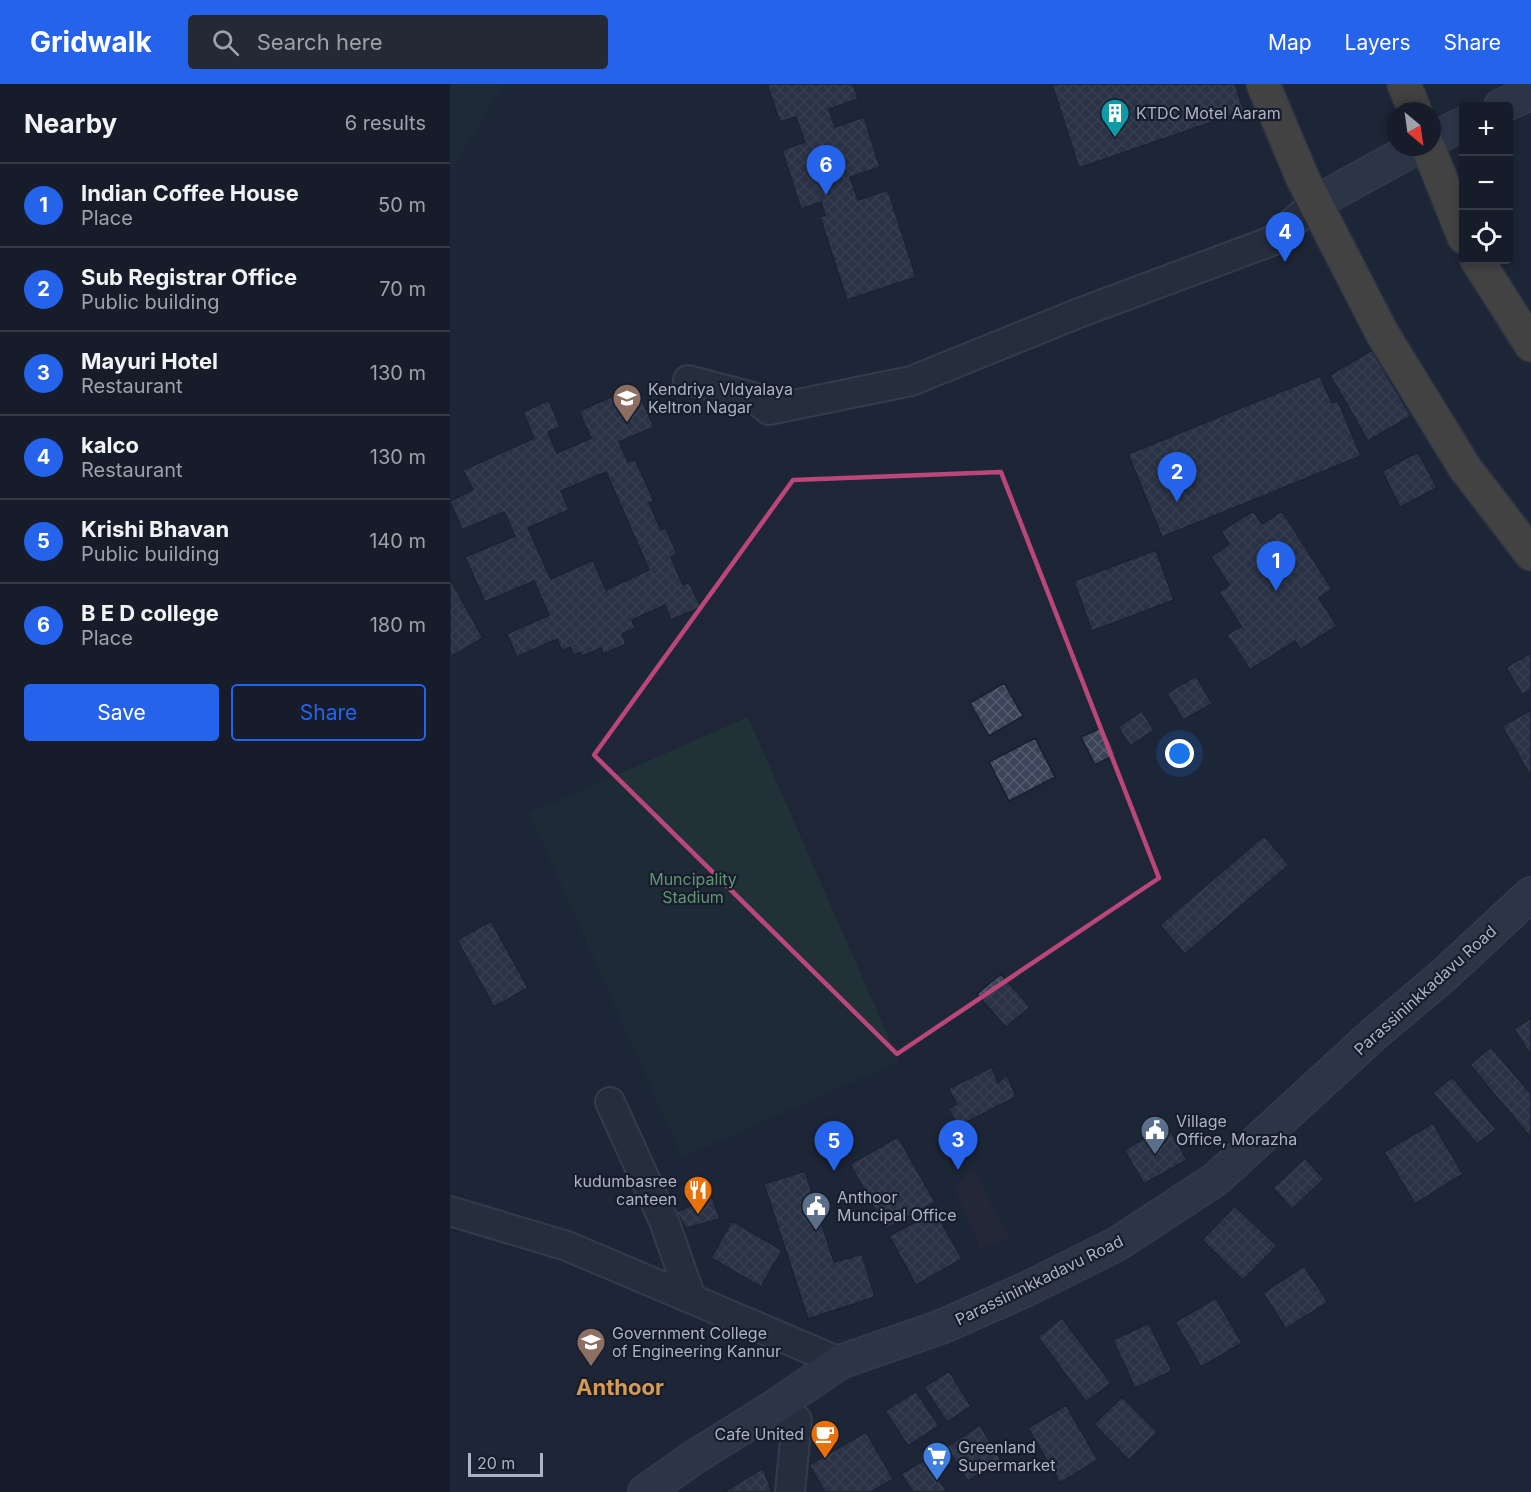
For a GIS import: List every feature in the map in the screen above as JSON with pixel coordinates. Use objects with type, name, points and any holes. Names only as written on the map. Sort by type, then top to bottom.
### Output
[{"type":"highway","points":[[1263,84],[1303,179],[1382,333],[1465,468],[1531,555]]},
{"type":"highway","points":[[1404,84],[1411,102]]},
{"type":"highway","points":[[1432,156],[1459,224]]},
{"type":"highway","points":[[1480,264],[1531,345]]},
{"type":"main road","points":[[1511,102],[1531,93]]},
{"type":"main road","points":[[1441,135],[1459,126]]},
{"type":"main road","points":[[1315,203],[1401,156]]},
{"type":"main road","name":"Parassininkkadavu Road","points":[[645,1492],[840,1362],[941,1327],[1027,1289],[1117,1244],[1216,1179],[1531,894]]},
{"type":"street","points":[[688,380],[753,397],[770,410],[911,381],[1079,313],[1272,241],[1315,203]]},
{"type":"street","points":[[610,1102],[664,1221],[691,1298]]},
{"type":"street","points":[[450,1211],[567,1246],[840,1362]]},
{"type":"street","points":[[773,1408],[797,1420],[789,1492]]},
{"type":"highlighted area","points":[[1001,472],[1159,878],[897,1054],[594,755],[793,480]]},
{"type":"shaded area","points":[[974,1167],[996,1215],[1010,1238],[980,1248],[954,1187]]},
{"type":"green space","points":[[450,84],[503,84],[453,167],[450,165]]},
{"type":"green space","name":"Muncipality Stadium","points":[[748,717],[899,1061],[682,1157],[530,813]]},
{"type":"building","points":[[767,84],[853,84],[858,99],[829,109],[835,127],[864,117],[880,167],[850,177],[858,200],[888,190],[916,277],[847,300],[820,217],[825,215],[821,202],[801,209],[782,150],[805,142],[796,117],[780,122]]},
{"type":"building","name":"KTDC Motel Aaram","points":[[1052,84],[1235,84],[1244,111],[1079,168]]},
{"type":"building","points":[[1372,350],[1411,416],[1368,441],[1330,375]]},
{"type":"building","points":[[1320,376],[1332,403],[1338,401],[1361,456],[1162,537],[1128,454]]},
{"type":"building","points":[[636,386],[654,427],[619,442],[628,462],[635,459],[654,501],[649,503],[661,530],[666,528],[677,554],[671,557],[683,585],[689,582],[701,607],[671,620],[665,605],[632,620],[635,628],[622,634],[626,644],[603,654],[601,648],[582,656],[580,652],[574,655],[570,647],[562,651],[557,639],[517,657],[507,634],[549,615],[534,581],[485,602],[465,557],[515,536],[504,512],[462,530],[450,501],[473,490],[463,470],[534,438],[523,412],[549,400],[560,427],[548,432],[557,453],[591,438],[579,411]],"holes":[[[606,472],[649,570],[606,590],[593,560],[551,579],[528,528],[569,510],[561,491]]]},
{"type":"building","points":[[1418,452],[1437,488],[1400,507],[1382,471]]},
{"type":"building","points":[[1253,511],[1262,524],[1282,511],[1332,589],[1319,598],[1337,626],[1301,649],[1295,641],[1250,670],[1227,635],[1241,626],[1219,592],[1229,585],[1211,557],[1229,544],[1221,531]]},
{"type":"building","points":[[1156,550],[1174,600],[1092,631],[1074,581]]},
{"type":"building","points":[[450,579],[483,638],[450,657]]},
{"type":"building","points":[[1531,653],[1531,689],[1522,695],[1506,667]]},
{"type":"building","points":[[1196,676],[1212,704],[1183,720],[1167,693]]},
{"type":"building","points":[[1004,683],[1023,716],[989,736],[970,703]]},
{"type":"building","points":[[1531,710],[1531,777],[1502,726]]},
{"type":"building","points":[[1142,711],[1154,730],[1130,746],[1118,727]]},
{"type":"building","points":[[1103,727],[1116,754],[1095,765],[1081,737]]},
{"type":"building","points":[[1035,738],[1055,777],[1009,801],[989,762]]},
{"type":"building","points":[[1264,836],[1289,865],[1185,954],[1160,925]]},
{"type":"building","points":[[491,921],[528,988],[494,1007],[457,940]]},
{"type":"building","points":[[1001,974],[1030,1007],[1006,1027],[977,994]]},
{"type":"building","points":[[1531,1018],[1531,1055],[1514,1029]]},
{"type":"building","points":[[1491,1047],[1531,1094],[1531,1138],[1470,1065]]},
{"type":"building","points":[[992,1067],[998,1083],[1007,1075],[1016,1097],[959,1126],[948,1109],[957,1104],[948,1089]]},
{"type":"building","points":[[1452,1077],[1496,1129],[1477,1144],[1433,1093]]},
{"type":"building","points":[[1433,1123],[1463,1174],[1415,1204],[1384,1152]]},
{"type":"building","name":"Village Office, Morazha","points":[[1167,1125],[1187,1160],[1144,1184],[1124,1150]]},
{"type":"building","points":[[898,1137],[935,1202],[886,1229],[850,1164]]},
{"type":"building","points":[[1305,1158],[1324,1179],[1292,1209],[1273,1188]]},
{"type":"building","points":[[805,1171],[834,1262],[862,1254],[875,1297],[808,1319],[764,1184]]},
{"type":"building","name":"kudumbasree canteen","points":[[712,1197],[720,1219],[686,1228],[676,1212]]},
{"type":"building","points":[[1235,1206],[1277,1246],[1243,1280],[1202,1240]]},
{"type":"building","points":[[935,1211],[962,1259],[916,1285],[889,1236]]},
{"type":"building","points":[[732,1221],[782,1250],[761,1287],[711,1258]]},
{"type":"building","points":[[1304,1266],[1328,1302],[1286,1329],[1263,1293]]},
{"type":"building","points":[[1216,1298],[1242,1343],[1201,1367],[1175,1322]]},
{"type":"building","points":[[1062,1318],[1111,1383],[1086,1402],[1038,1337]]},
{"type":"building","points":[[1149,1323],[1172,1371],[1135,1388],[1113,1340]]},
{"type":"building","points":[[949,1371],[971,1406],[947,1422],[924,1387]]},
{"type":"building","points":[[916,1391],[939,1426],[908,1446],[885,1411]]},
{"type":"building","points":[[1122,1397],[1157,1432],[1129,1460],[1094,1424]]},
{"type":"building","points":[[1066,1405],[1098,1460],[1060,1483],[1028,1428]]},
{"type":"building","points":[[980,1425],[1001,1460],[968,1481],[946,1447]]},
{"type":"building","points":[[866,1432],[893,1479],[871,1492],[825,1492],[809,1465]]},
{"type":"building","points":[[926,1459],[947,1492],[913,1492],[901,1474]]},
{"type":"building","points":[[763,1468],[772,1492],[724,1492]]},
{"type":"place","name":"KTDC Motel Aaram","points":[[1115,138]]},
{"type":"place","name":"B E D college","points":[[826,195]]},
{"type":"place","name":"kalco","points":[[1285,262]]},
{"type":"place","name":"Kendriya VIdyalaya Keltron Nagar","points":[[627,424]]},
{"type":"place","name":"Sub Registrar Office","points":[[1177,502]]},
{"type":"place","name":"Indian Coffee House","points":[[1276,591]]},
{"type":"place","name":"Village Office, Morazha","points":[[1155,1156]]},
{"type":"place","name":"Mayuri Hotel","points":[[958,1170]]},
{"type":"place","name":"Krishi Bhavan","points":[[834,1171]]},
{"type":"place","name":"kudumbasree canteen","points":[[698,1216]]},
{"type":"place","name":"Anthoor Muncipal Office","points":[[816,1232]]},
{"type":"place","name":"Government College of Engineering Kannur","points":[[591,1368]]},
{"type":"place","name":"Cafe United","points":[[825,1460]]},
{"type":"place","name":"Greenland Supermarket","points":[[937,1482]]},
{"type":"district","name":"Anthoor","points":[[620,1387]]}]
